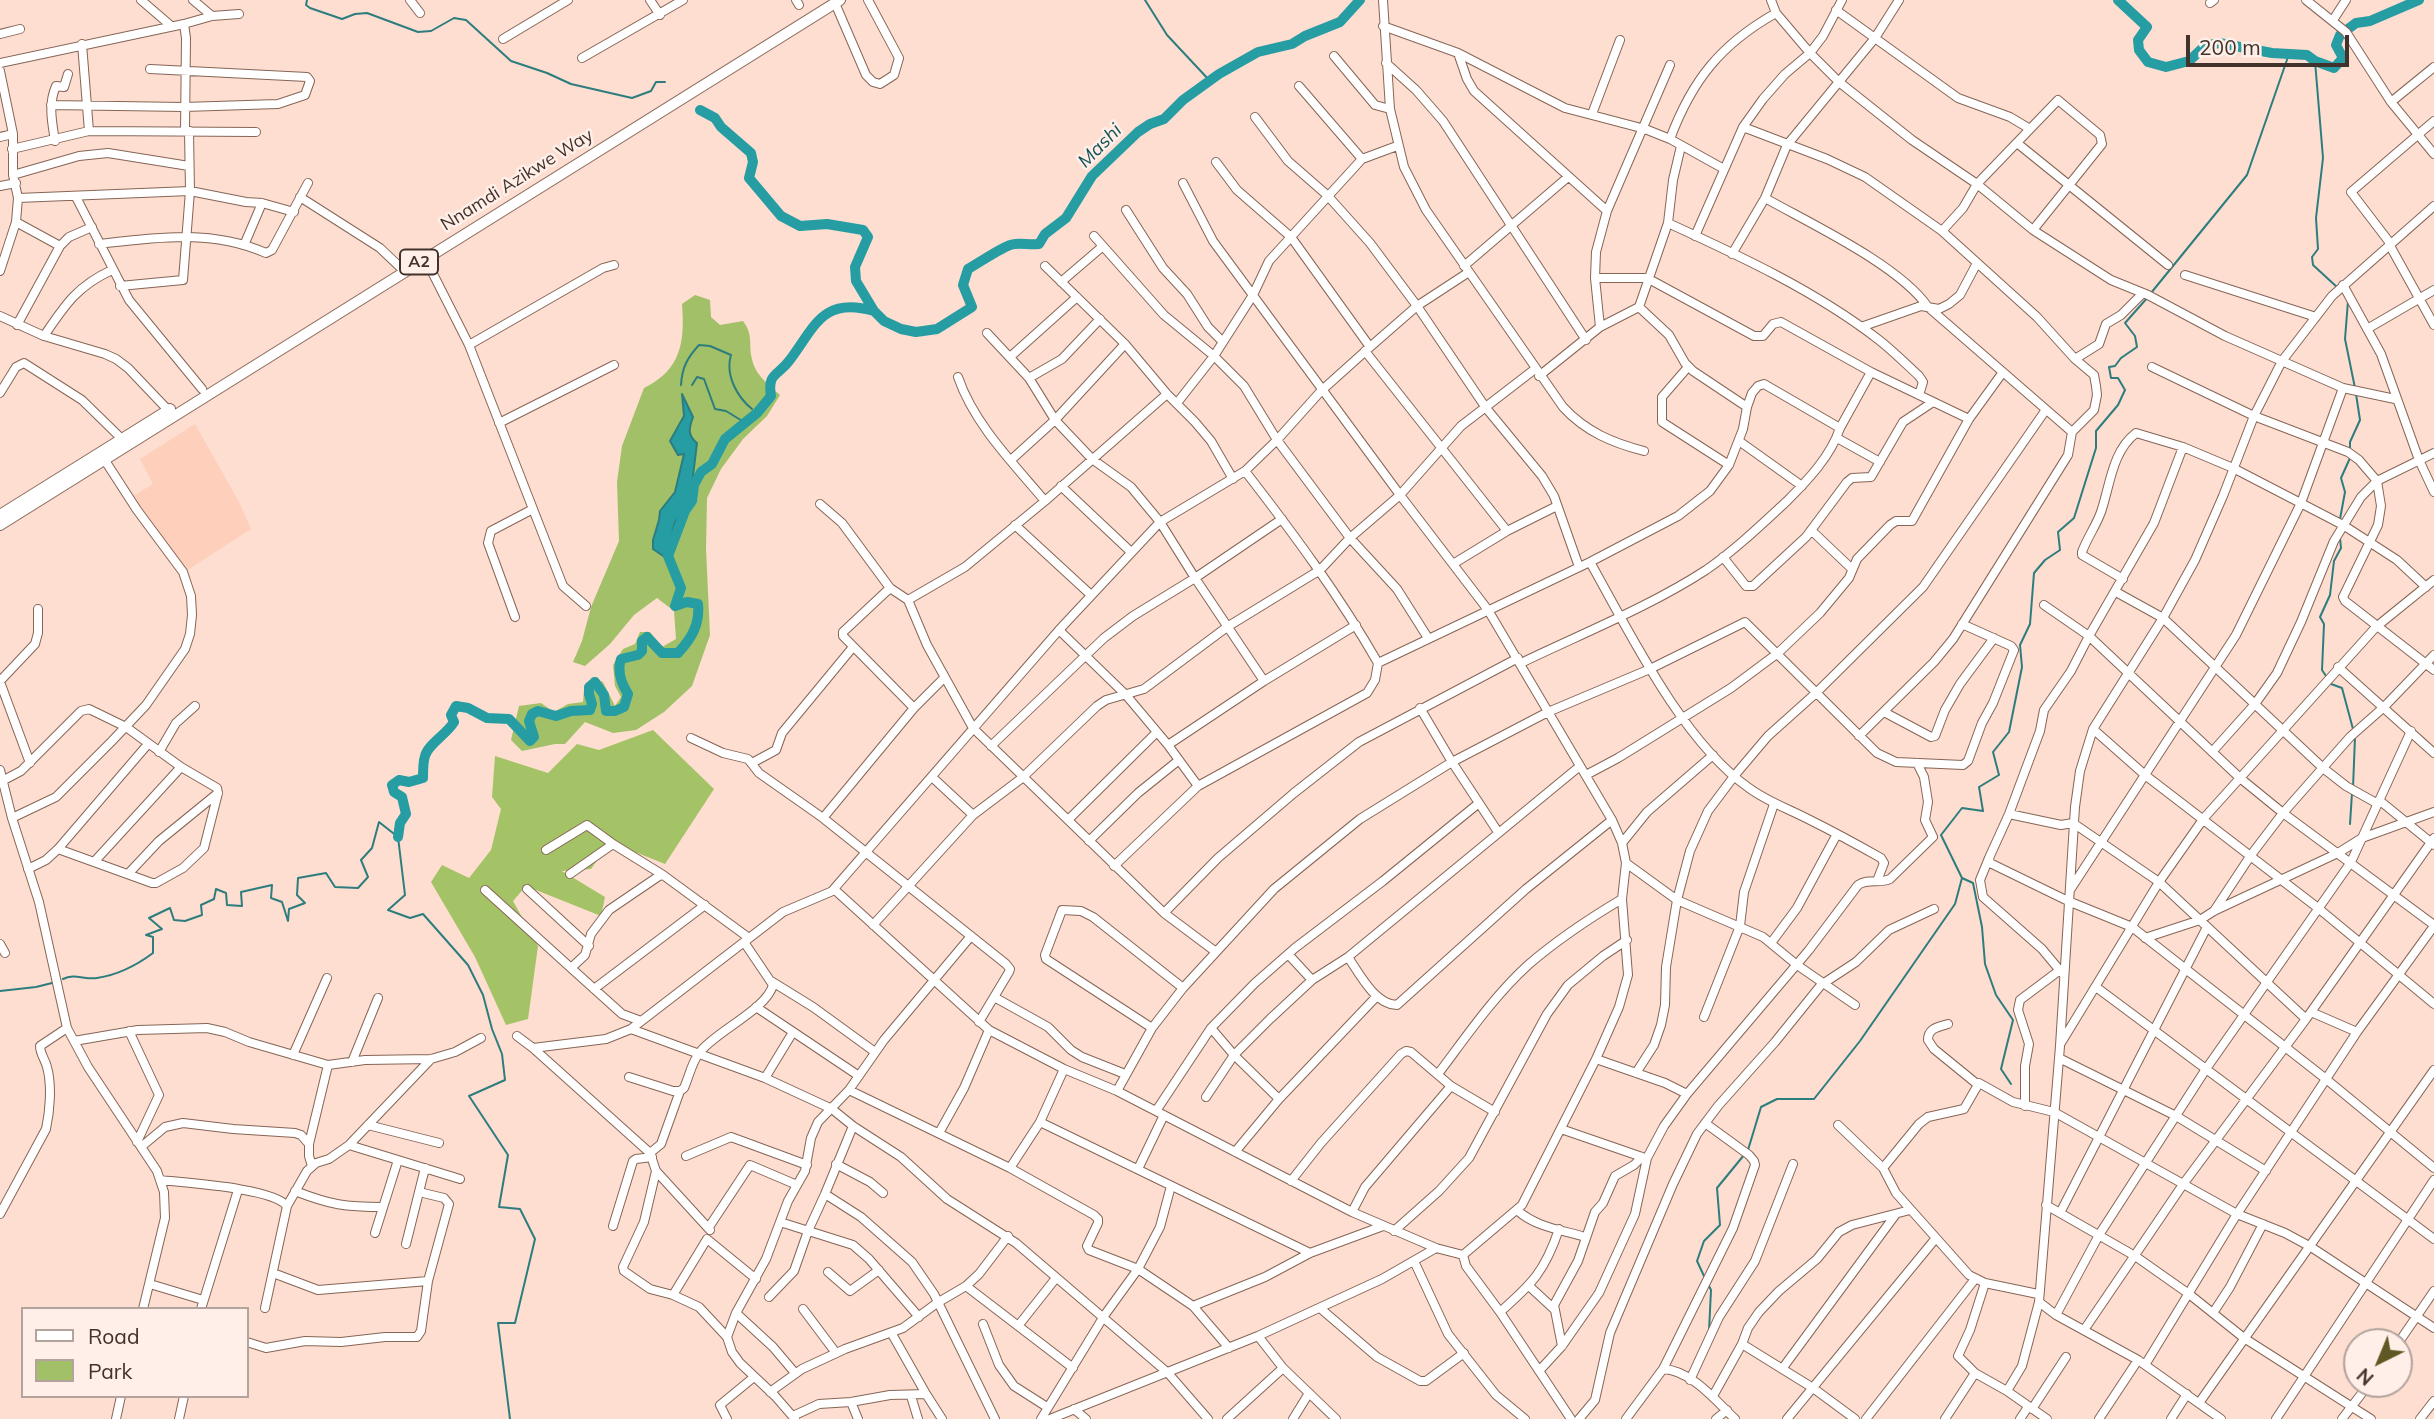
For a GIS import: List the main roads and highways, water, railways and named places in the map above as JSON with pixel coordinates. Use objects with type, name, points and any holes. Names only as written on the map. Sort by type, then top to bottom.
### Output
[{"type":"highway","name":"Nnamdi Azikwe Way","points":[[0,524],[104,459],[125,441],[202,389],[833,1]]},
{"type":"highway","name":"Nnamdi Azikwe Way","points":[[0,515],[425,258],[608,140]]},
{"type":"water","points":[[682,394],[693,417],[690,434],[697,443],[690,501],[675,522],[666,558],[653,549],[653,540],[660,511],[675,492],[684,454],[678,455],[670,441],[684,416]]},
{"type":"waterway","points":[[307,0],[306,5],[310,8],[342,19],[367,13],[418,32],[431,31],[454,18],[466,20],[511,61],[571,84],[632,98],[651,91],[656,82],[665,82]]},
{"type":"waterway","points":[[1145,0],[1167,35],[1210,81]]},
{"type":"waterway","name":"Mashi","points":[[700,110],[715,118],[721,127],[751,153],[753,162],[749,178],[781,216],[800,226],[827,224],[863,230],[868,237],[855,267],[856,281],[874,311],[884,321],[916,332],[937,329],[972,307],[963,285],[968,269],[1011,245],[1039,244],[1045,234],[1066,218],[1092,176],[1138,132],[1164,119],[1183,100],[1219,74],[1258,52],[1292,44],[1340,22],[1360,0]]},
{"type":"waterway","name":"Mashi","points":[[2118,0],[2147,27],[2138,40],[2139,50],[2148,62],[2166,67],[2189,61],[2205,46],[2219,43],[2272,53],[2307,55],[2334,68],[2343,58],[2336,45],[2340,35],[2356,23],[2370,21],[2419,0]]},
{"type":"waterway","points":[[2151,293],[2247,175],[2289,54]]},
{"type":"waterway","points":[[2315,61],[2323,158],[2316,218],[2318,249],[2312,257],[2313,265],[2338,288]]},
{"type":"waterway","points":[[1748,1150],[1761,1107],[1777,1099],[1814,1099],[1860,1041],[1955,904],[1962,878],[1941,835],[1962,808],[1983,811],[1979,787],[1999,775],[1993,752],[2009,732],[2022,667],[2020,645],[2030,624],[2034,573],[2045,560],[2060,550],[2058,532],[2074,518],[2096,448],[2096,431],[2118,405],[2125,390],[2118,378],[2111,378],[2109,367],[2115,366],[2121,358],[2137,347],[2135,336],[2125,323],[2148,297]]},
{"type":"waterway","points":[[2348,301],[2345,339],[2355,388]]},
{"type":"waterway","points":[[398,837],[400,823],[406,814],[402,797],[394,792],[392,785],[399,780],[409,782],[423,778],[427,752],[454,722],[451,715],[456,706],[468,708],[487,718],[509,719],[530,741],[534,737],[529,721],[532,714],[538,711],[556,716],[571,711],[590,710],[592,704],[589,687],[595,682],[604,695],[606,711],[624,707],[628,694],[620,677],[621,659],[638,655],[642,651],[642,641],[647,637],[662,653],[678,653],[694,630],[698,618],[698,604],[687,602],[675,606],[681,588],[668,556],[685,511],[692,501],[694,485],[701,472],[712,464],[725,439],[757,413],[771,396],[772,379],[822,318],[831,311],[842,308],[856,307],[874,311]]},
{"type":"waterway","points":[[681,385],[684,368],[691,354],[699,345],[710,346],[731,355],[731,378],[742,398],[752,409]]},
{"type":"waterway","points":[[692,385],[697,377],[704,379],[715,409],[726,411],[744,422]]},
{"type":"waterway","points":[[2350,449],[2350,442],[2360,420],[2356,394]]},
{"type":"waterway","points":[[2340,519],[2345,492],[2341,478],[2350,458]]},
{"type":"waterway","points":[[2326,676],[2322,670],[2324,624],[2320,617],[2330,595],[2334,561],[2341,548],[2340,538]]},
{"type":"waterway","points":[[2331,684],[2342,688],[2353,729]]},
{"type":"waterway","points":[[2353,788],[2355,737]]},
{"type":"waterway","points":[[2350,824],[2352,793]]},
{"type":"waterway","points":[[63,979],[104,977],[140,962],[153,953],[153,937],[146,935],[162,929],[149,918],[170,908],[174,920],[185,921],[202,915],[201,905],[214,899],[216,889],[226,893],[227,905],[242,906],[241,892],[272,885],[271,898],[282,902],[288,921],[289,909],[305,903],[297,895],[298,878],[326,873],[335,887],[358,888],[368,877],[361,860],[372,848],[379,822],[398,837],[405,895],[388,910],[410,918],[423,914],[468,965],[483,995],[502,1054],[505,1080],[469,1096],[508,1155],[499,1207],[520,1209],[535,1239],[515,1323],[498,1323],[510,1419]]},
{"type":"waterway","points":[[1962,878],[1973,883],[1982,927],[1985,964],[1996,995],[2013,1020],[2001,1069],[2011,1084]]},
{"type":"waterway","points":[[0,991],[52,983]]},
{"type":"waterway","points":[[1704,1276],[1697,1261],[1704,1241],[1720,1225],[1717,1188],[1744,1155]]},
{"type":"waterway","points":[[1708,1284],[1711,1290],[1709,1331]]}]
